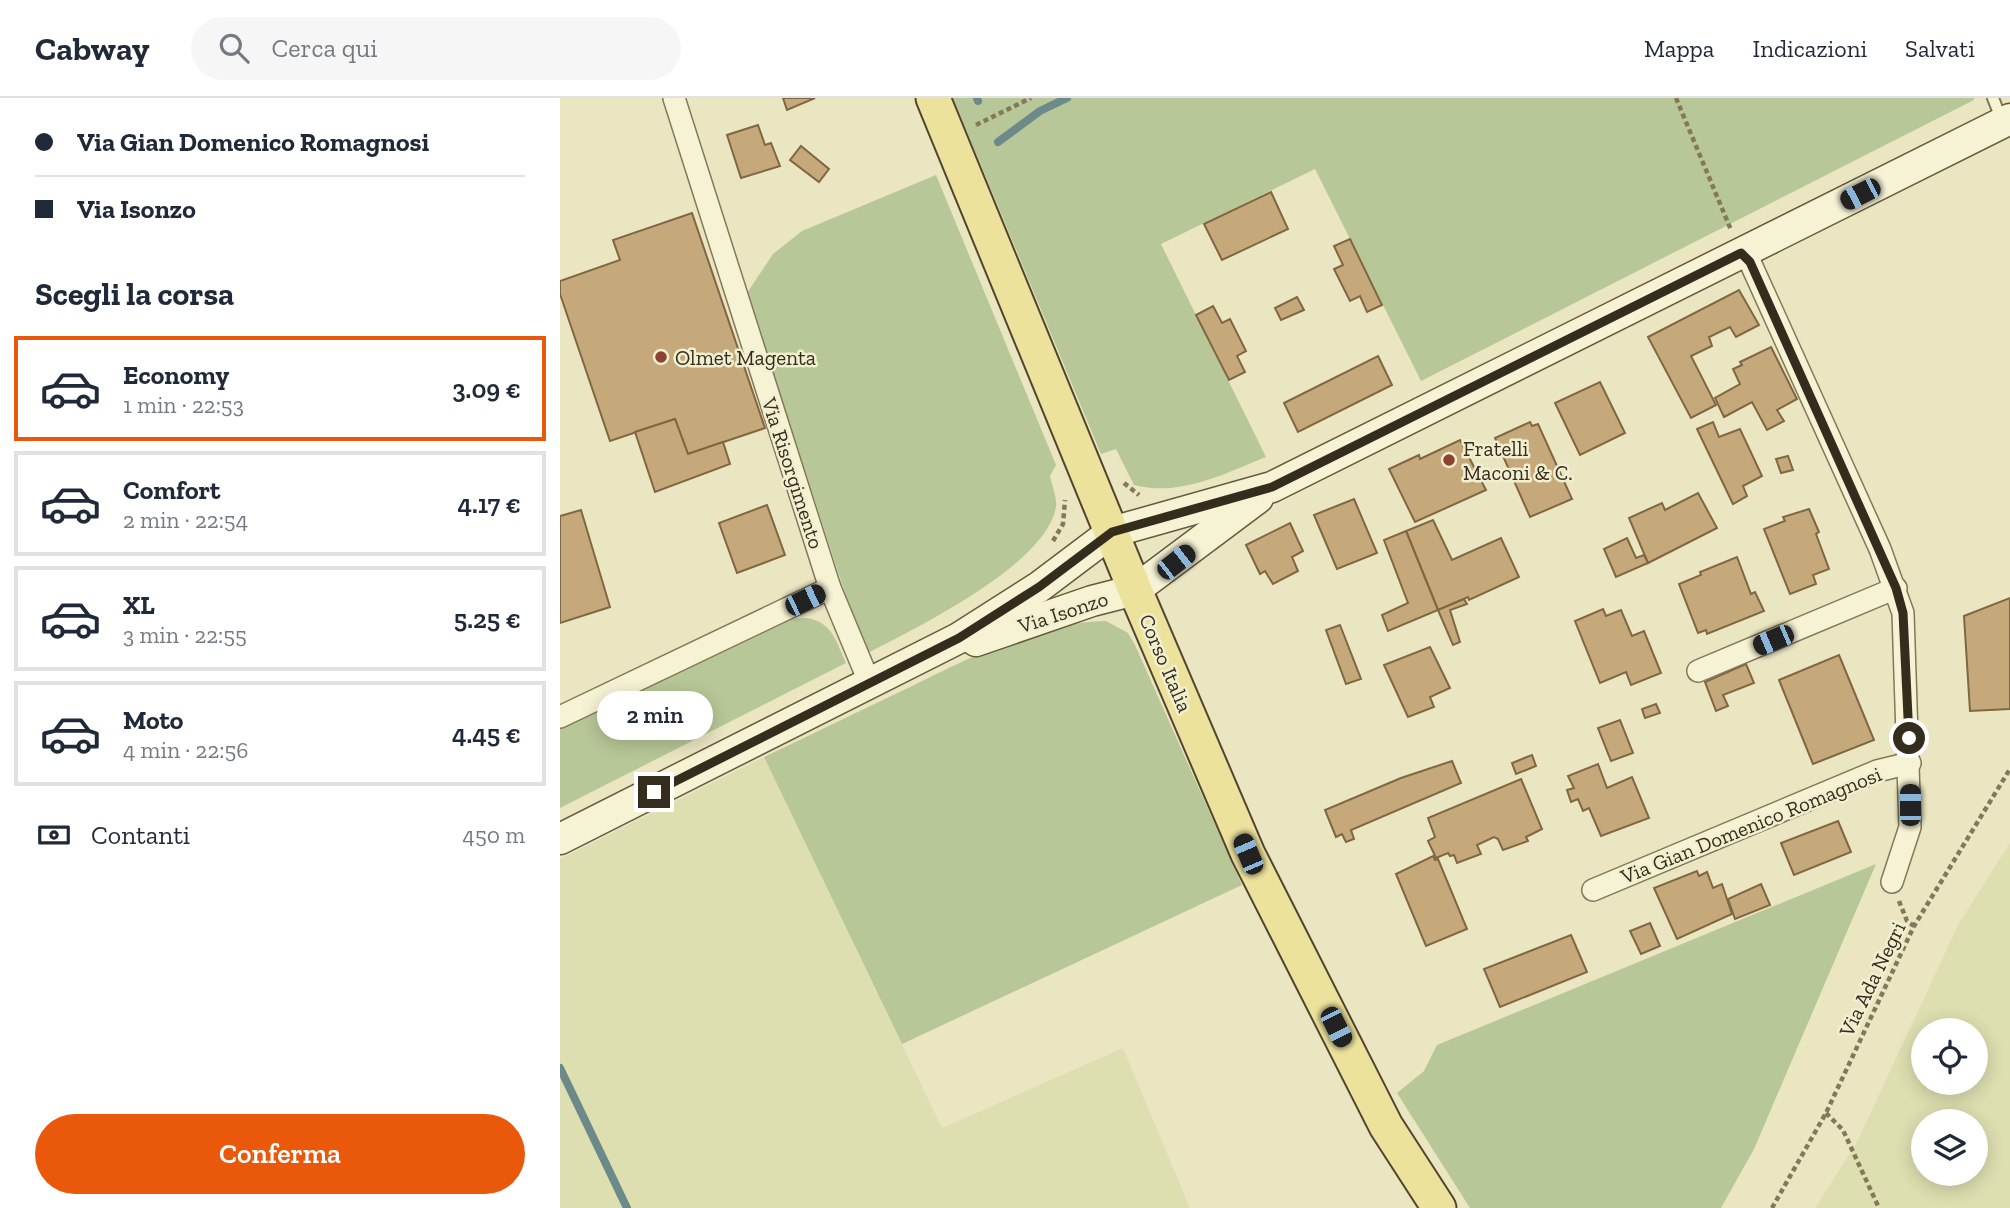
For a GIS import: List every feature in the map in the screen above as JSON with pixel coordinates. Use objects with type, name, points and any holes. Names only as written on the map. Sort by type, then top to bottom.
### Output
[{"type":"main road","name":"Corso Italia","points":[[940,122],[1248,854],[1386,1125],[1440,1208]]},
{"type":"street","name":"Via Risorgimento","points":[[674,98],[830,588],[870,684]]},
{"type":"street","points":[[1135,590],[1272,487],[1739,254],[2002,113]]},
{"type":"street","name":"Via Gian Domenico Romagnosi","points":[[1739,254],[1750,262],[1896,588],[1903,613],[1910,827],[1892,883]]},
{"type":"street","points":[[1112,532],[1272,487]]},
{"type":"street","name":"Via Isonzo","points":[[560,839],[959,638],[1039,587],[1112,532]]},
{"type":"street","points":[[560,717],[830,588]]},
{"type":"street","points":[[1699,671],[1896,588]]},
{"type":"street","name":"Via Isonzo","points":[[912,663],[1092,601],[1135,590]]},
{"type":"street","name":"Via Gian Domenico Romagnosi","points":[[1593,890],[1877,771],[1910,763]]},
{"type":"path","points":[[940,122],[1031,98]]},
{"type":"path","points":[[1676,98],[1739,254]]},
{"type":"path","points":[[1050,545],[1063,524],[1066,504],[1060,479],[1085,468]]},
{"type":"path","points":[[1121,476],[1125,485],[1138,495],[1150,496]]},
{"type":"path","name":"Via Ada Negri","points":[[1772,1208],[1826,1113],[1914,926],[2010,769]]},
{"type":"path","points":[[1826,1113],[1843,1130],[1879,1208]]},
{"type":"green space","points":[[953,98],[1974,100],[1421,381],[1315,169],[1161,244],[1266,457],[1202,482],[1151,488],[1134,485],[1116,449],[1101,454]]},
{"type":"green space","points":[[936,175],[1056,465],[1050,476],[1056,507],[1047,529],[1029,551],[1005,572],[946,611],[868,653],[847,599],[747,293],[773,254],[802,231]]},
{"type":"green space","points":[[789,619],[816,620],[828,629],[846,663],[560,808],[560,729]]},
{"type":"green space","points":[[1106,621],[1128,633],[1135,645],[1242,885],[902,1044],[764,757],[1005,643],[1055,628]]},
{"type":"green space","points":[[764,757],[942,1128],[1123,1048],[1190,1208],[560,1208],[560,859]]},
{"type":"green space","points":[[2010,843],[2010,1208],[1815,1208],[1856,1144],[1911,1026],[1911,1095],[1988,1095],[1988,1018],[1915,1018],[1959,923]]},
{"type":"green space","points":[[1876,864],[1754,1149],[1721,1208],[1470,1208],[1397,1093],[1424,1071],[1437,1045]]},
{"type":"building","points":[[783,98],[815,98],[787,110]]},
{"type":"building","points":[[758,125],[765,145],[771,143],[780,166],[741,178],[727,135]]},
{"type":"building","points":[[801,146],[829,169],[819,182],[790,160]]},
{"type":"building","points":[[1271,192],[1288,229],[1222,260],[1204,224]]},
{"type":"building","name":"Olmet Magenta","points":[[692,213],[765,428],[688,454],[675,419],[610,441],[560,294],[560,281],[620,260],[613,240]]},
{"type":"building","points":[[1350,239],[1382,305],[1367,312],[1360,296],[1350,301],[1334,269],[1343,265],[1334,246]]},
{"type":"building","points":[[1739,290],[1759,325],[1736,337],[1730,327],[1709,337],[1712,346],[1691,356],[1716,405],[1691,418],[1648,337]]},
{"type":"building","points":[[1297,297],[1304,310],[1281,320],[1275,308]]},
{"type":"building","points":[[1213,306],[1222,323],[1230,319],[1246,351],[1237,356],[1245,372],[1229,380],[1196,315]]},
{"type":"building","points":[[1771,347],[1797,399],[1777,410],[1784,421],[1767,430],[1752,402],[1724,417],[1715,398],[1740,384],[1733,369],[1742,365],[1740,362]]},
{"type":"building","points":[[1378,356],[1392,385],[1298,432],[1284,403]]},
{"type":"building","points":[[1600,382],[1625,433],[1580,455],[1555,403]]},
{"type":"building","name":"Olmet Magenta","points":[[675,419],[688,454],[723,442],[730,464],[655,492],[635,432]]},
{"type":"building","points":[[1530,422],[1532,426],[1538,424],[1572,499],[1530,517],[1495,438]]},
{"type":"building","points":[[1713,422],[1719,437],[1740,429],[1762,476],[1743,486],[1747,496],[1733,504],[1697,429]]},
{"type":"building","points":[[1460,440],[1486,490],[1415,522],[1389,469],[1419,455],[1420,459]]},
{"type":"building","points":[[1788,456],[1793,470],[1781,473],[1776,459]]},
{"type":"building","points":[[1698,493],[1717,528],[1648,563],[1629,518],[1662,503],[1665,510]]},
{"type":"building","points":[[1354,499],[1377,553],[1337,569],[1314,515]]},
{"type":"building","points":[[767,505],[785,555],[737,573],[719,523]]},
{"type":"building","points":[[1809,509],[1819,532],[1816,534],[1829,569],[1813,575],[1816,584],[1790,594],[1764,529],[1785,521],[1783,517]]},
{"type":"building","points":[[581,510],[610,607],[560,623],[560,516]]},
{"type":"building","points":[[1433,520],[1452,560],[1501,538],[1519,577],[1469,600],[1468,597],[1438,610],[1406,531]]},
{"type":"building","points":[[1290,523],[1303,551],[1292,557],[1298,571],[1273,584],[1265,571],[1260,574],[1246,545]]},
{"type":"building","points":[[1406,531],[1438,610],[1388,631],[1382,615],[1408,603],[1384,540]]},
{"type":"building","points":[[1627,538],[1636,558],[1644,555],[1648,563],[1616,577],[1604,549]]},
{"type":"building","points":[[1737,557],[1751,594],[1755,592],[1764,611],[1707,634],[1706,630],[1698,633],[1679,584]]},
{"type":"building","points":[[2010,598],[2010,709],[1970,711],[1964,616]]},
{"type":"building","points":[[1464,599],[1467,604],[1450,610],[1460,642],[1453,645],[1438,610]]},
{"type":"building","points":[[1603,609],[1606,616],[1621,610],[1632,636],[1644,631],[1661,673],[1631,685],[1626,672],[1600,683],[1575,621]]},
{"type":"building","points":[[1340,625],[1361,679],[1346,684],[1326,630]]},
{"type":"building","points":[[1430,647],[1450,688],[1430,697],[1434,707],[1408,717],[1384,665]]},
{"type":"building","points":[[1839,655],[1874,740],[1813,764],[1779,680]]},
{"type":"building","points":[[1746,664],[1754,683],[1723,695],[1728,706],[1716,711],[1705,682]]},
{"type":"building","points":[[1656,704],[1660,713],[1645,718],[1642,709]]},
{"type":"building","points":[[1620,720],[1633,753],[1611,761],[1598,728]]},
{"type":"building","points":[[1532,755],[1536,766],[1516,774],[1512,763]]},
{"type":"building","points":[[1452,761],[1461,783],[1351,830],[1354,839],[1346,842],[1342,834],[1336,837],[1325,810],[1401,778]]},
{"type":"building","points":[[1598,764],[1607,788],[1632,777],[1649,818],[1601,836],[1589,808],[1583,811],[1578,799],[1571,802],[1567,790],[1574,788],[1568,776]]},
{"type":"building","points":[[1521,779],[1542,829],[1526,837],[1528,841],[1503,850],[1498,839],[1494,837],[1477,845],[1481,854],[1457,863],[1454,855],[1450,856],[1448,853],[1436,858],[1428,841],[1435,837],[1428,818]]},
{"type":"building","points":[[1838,821],[1851,852],[1794,875],[1781,843]]},
{"type":"building","points":[[1433,856],[1435,860],[1438,859],[1467,929],[1426,946],[1396,874]]},
{"type":"building","points":[[1697,871],[1699,876],[1707,872],[1713,888],[1722,884],[1732,914],[1677,939],[1654,888]]},
{"type":"building","points":[[1761,884],[1770,905],[1735,919],[1728,899]]},
{"type":"building","points":[[1650,923],[1660,946],[1641,954],[1630,931]]},
{"type":"building","points":[[1571,935],[1587,972],[1500,1007],[1484,969]]},
{"type":"waterway","points":[[998,142],[1040,111],[1067,98]]},
{"type":"waterway","points":[[560,1068],[627,1208]]},
{"type":"place","name":"Olmet Magenta","points":[[661,357]]},
{"type":"place","name":"Fratelli Maconi & C.","points":[[1449,460]]},
{"type":"route","points":[[654,792],[959,638],[1039,587],[1112,532],[1272,487],[1741,253],[1750,262],[1896,588],[1903,613],[1909,738]]}]
